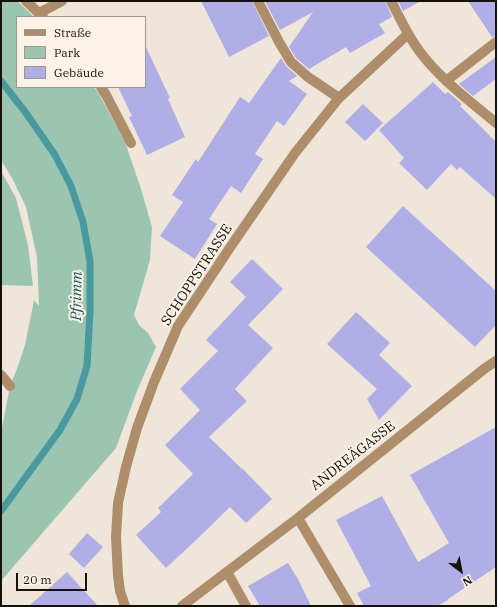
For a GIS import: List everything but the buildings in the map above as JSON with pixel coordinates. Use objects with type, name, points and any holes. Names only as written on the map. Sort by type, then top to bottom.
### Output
[{"type":"street","points":[[26,1],[41,15],[62,1]]},
{"type":"street","points":[[258,1],[279,42],[292,62],[308,78],[339,98]]},
{"type":"street","points":[[391,1],[408,34],[420,52],[446,81],[496,123]]},
{"type":"street","name":"SCHOPPSTRASSE","points":[[125,606],[120,591],[117,553],[116,537],[118,503],[137,428],[154,382],[178,326],[230,246],[295,153],[339,98],[408,34]]},
{"type":"street","points":[[446,81],[496,42]]},
{"type":"street","points":[[102,88],[110,101],[130,143]]},
{"type":"street","name":"ANDREÄGASSE","points":[[182,606],[298,518],[496,361]]},
{"type":"street","points":[[1,374],[10,386]]},
{"type":"street","points":[[298,518],[350,606]]},
{"type":"street","points":[[227,572],[246,606]]},
{"type":"green space","points":[[1,1],[17,1],[33,16],[16,16],[16,88],[95,88],[125,142],[152,227],[150,260],[134,315],[139,325],[148,333],[156,347],[137,391],[116,448],[1,581],[1,433],[10,386],[25,345],[34,300],[39,306],[37,257],[26,207],[12,178],[1,160]]},
{"type":"green space","points":[[1,171],[16,198],[28,245],[33,286],[1,285]]},
{"type":"waterway","name":"Pfrimm","points":[[1,81],[26,113],[55,155],[71,186],[83,222],[90,261],[90,312],[87,366],[77,399],[60,430],[1,511]]}]
